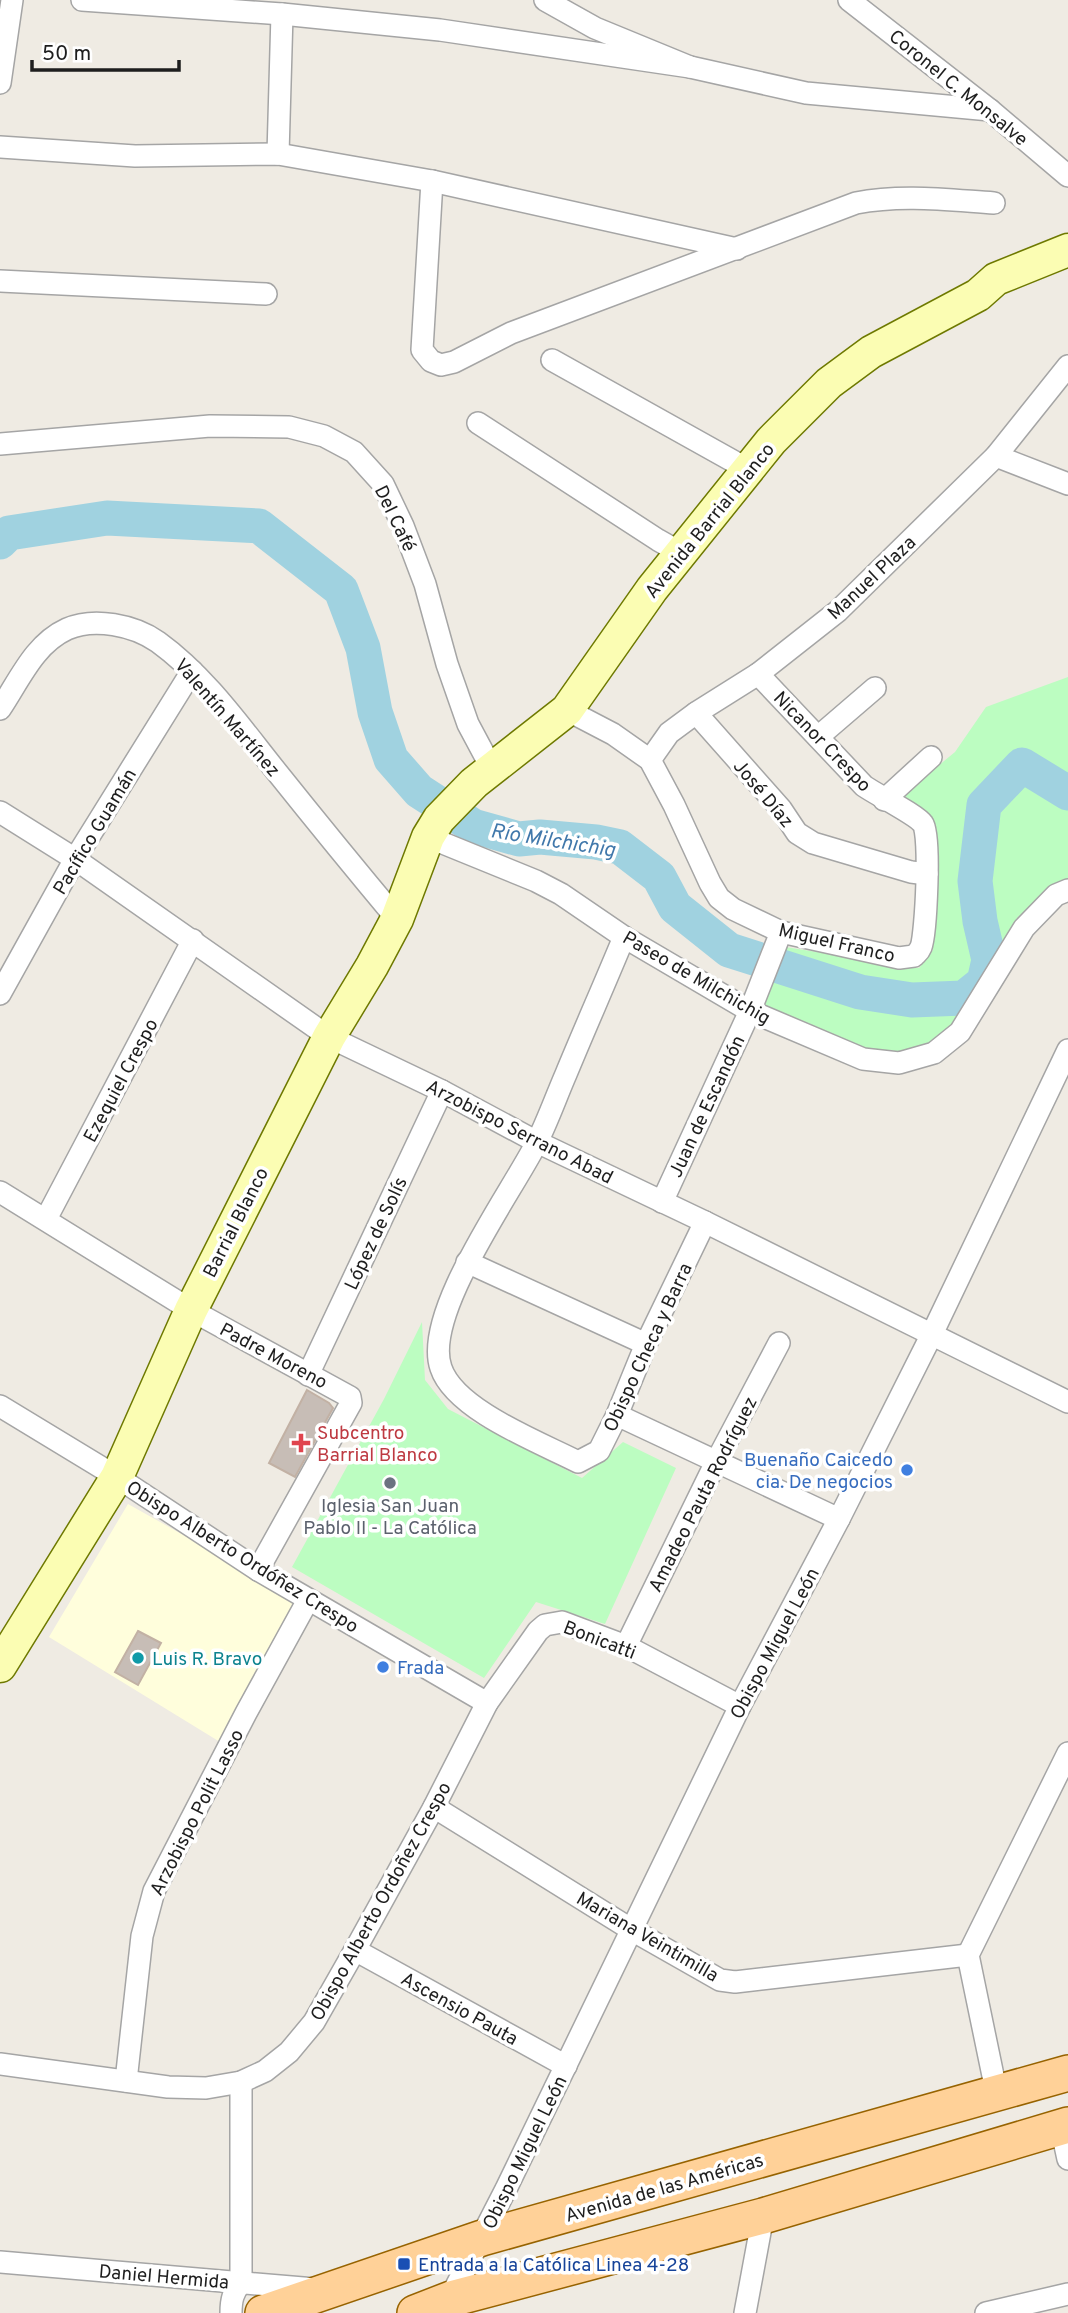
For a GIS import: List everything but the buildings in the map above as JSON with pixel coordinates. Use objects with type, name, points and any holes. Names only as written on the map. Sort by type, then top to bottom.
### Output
[{"type":"main road","name":"Avenida de las Américas","points":[[264,2313],[482,2238],[1068,2073]]},
{"type":"main road","points":[[415,2313],[763,2216],[1066,2137]]},
{"type":"street","points":[[0,83],[12,0]]},
{"type":"street","points":[[82,0],[282,14],[440,30],[690,67],[807,93],[990,110]]},
{"type":"street","points":[[545,0],[595,28],[690,67]]},
{"type":"street","name":"Coronel C. Monsalve","points":[[849,0],[990,110],[1068,176]]},
{"type":"street","points":[[278,154],[282,14]]},
{"type":"street","points":[[0,147],[135,156],[278,154],[432,181],[737,249]]},
{"type":"street","points":[[432,181],[422,350],[431,361],[440,365],[454,362],[511,333],[856,203],[881,198],[994,203]]},
{"type":"street","name":"Avenida Barrial Blanco","points":[[483,776],[566,710],[652,589],[771,441],[829,383],[871,352],[978,295],[996,279],[1068,250]]},
{"type":"street","name":"Avenida Barrial Blanco","points":[[978,295],[1004,294],[1068,269]]},
{"type":"street","points":[[0,281],[266,294]]},
{"type":"street","points":[[552,360],[749,470]]},
{"type":"street","name":"Manuel Plaza","points":[[650,760],[669,733],[758,674],[838,611],[996,456],[1068,366]]},
{"type":"street","points":[[478,423],[681,553]]},
{"type":"street","name":"Del Café","points":[[0,444],[210,426],[289,427],[324,436],[354,453],[383,484],[403,526],[425,584],[483,776]]},
{"type":"street","points":[[996,456],[1068,484]]},
{"type":"street","name":"Valentín Martínez","points":[[0,709],[41,646],[67,629],[92,622],[120,625],[156,640],[192,671],[242,728],[397,919]]},
{"type":"street","name":"Pacífico Guamán","points":[[0,994],[75,859],[192,671]]},
{"type":"street","name":"Nicanor Crespo","points":[[758,674],[864,786],[921,820],[926,828]]},
{"type":"street","points":[[818,737],[875,688]]},
{"type":"street","name":"Miguel Franco","points":[[566,710],[613,734],[650,760],[719,898],[778,939],[900,958],[914,956],[922,945],[927,874],[926,828]]},
{"type":"street","name":"José Díaz","points":[[696,713],[781,809],[797,833],[813,843],[911,872],[927,874]]},
{"type":"street","points":[[884,800],[930,757]]},
{"type":"street","name":"Barrial Blanco","points":[[0,1666],[117,1477],[191,1310],[329,1037],[397,919],[433,828],[483,776]]},
{"type":"street","name":"Arzobispo Serrano Abad","points":[[0,812],[75,859],[329,1037],[1068,1402]]},
{"type":"street","name":"Paseo de Milchichig","points":[[433,828],[548,887],[624,937],[863,1059],[899,1063],[934,1053],[960,1032],[1024,928],[1056,895],[1068,890]]},
{"type":"street","points":[[624,937],[537,1142],[467,1262],[646,1344]]},
{"type":"street","name":"Juan de Escandón","points":[[662,1202],[753,1002],[778,939]]},
{"type":"street","name":"Ezequiel Crespo","points":[[46,1219],[193,940]]},
{"type":"street","name":"Obispo Miguel León","points":[[445,2306],[482,2238],[740,1706],[839,1519],[932,1334],[1068,1050]]},
{"type":"street","name":"López de Solís","points":[[308,1376],[442,1091]]},
{"type":"street","name":"Padre Moreno","points":[[0,1192],[191,1310],[351,1397],[351,1404],[258,1570]]},
{"type":"street","name":"Obispo Checa y Barra","points":[[467,1262],[445,1316],[439,1346],[440,1367],[451,1389],[472,1408],[578,1462],[599,1451],[646,1344],[705,1222]]},
{"type":"street","name":"Amadeo Pauta Rodríguez","points":[[626,1646],[716,1462],[779,1343]]},
{"type":"street","name":"Obispo Alberto Ordóñez Crespo","points":[[0,1406],[117,1477],[258,1570],[487,1703]]},
{"type":"street","points":[[617,1415],[839,1519]]},
{"type":"street","name":"Arzobispo Polit Lasso","points":[[126,2081],[142,1936],[154,1891],[308,1600]]},
{"type":"street","name":"Bonicatti","points":[[487,1703],[538,1631],[545,1625],[562,1622],[626,1646],[740,1706]]},
{"type":"street","name":"Obispo Alberto Ordoñez Crespo","points":[[0,2064],[168,2087],[206,2088],[242,2082],[265,2071],[289,2052],[313,2022],[434,1807],[487,1703]]},
{"type":"street","points":[[997,2095],[968,1955],[1068,1753]]},
{"type":"street","name":"Mariana Veintimilla","points":[[434,1807],[632,1930],[727,1982],[968,1955]]},
{"type":"street","name":"Ascensio Pauta","points":[[355,1950],[566,2066]]},
{"type":"street","points":[[231,2313],[231,2301],[242,2283],[242,2082]]},
{"type":"street","points":[[745,2313],[763,2216]]},
{"type":"street","name":"Daniel Hermida","points":[[0,2262],[327,2290]]},
{"type":"street","points":[[986,2313],[1068,2294]]},
{"type":"shaded area","points":[[128,1504],[290,1595],[294,1602],[220,1742],[49,1637]]},
{"type":"green space","points":[[1068,677],[1068,882],[1047,890],[1017,918],[954,1029],[928,1047],[897,1052],[861,1051],[755,1004],[779,946],[919,968],[933,950],[929,826],[899,798],[955,752],[986,707]]},
{"type":"green space","points":[[422,1322],[425,1380],[448,1409],[582,1478],[623,1442],[676,1468],[605,1624],[536,1602],[484,1678],[292,1567],[384,1399]]},
{"type":"waterway","name":"Río Milchichig","points":[[0,542],[9,533],[107,518],[259,526],[341,590],[363,648],[375,712],[391,759],[419,791],[473,826],[519,839],[540,837],[620,847],[659,877],[675,907],[729,950],[860,992],[912,1000],[964,998],[984,982],[989,960],[975,881],[984,805],[1022,765],[1068,793]]},
{"type":"place","name":"Subcentro Barrial Blanco","points":[[301,1443]]},
{"type":"place","name":"Buenaño Caicedo cia. De negocios","points":[[907,1470]]},
{"type":"place","name":"Iglesia San Juan Pablo II - La Católica","points":[[390,1483]]},
{"type":"place","name":"Luis R. Bravo","points":[[138,1658]]},
{"type":"place","name":"Frada","points":[[383,1667]]},
{"type":"place","name":"Entrada a la Católica Linea 4-28","points":[[404,2264]]}]
